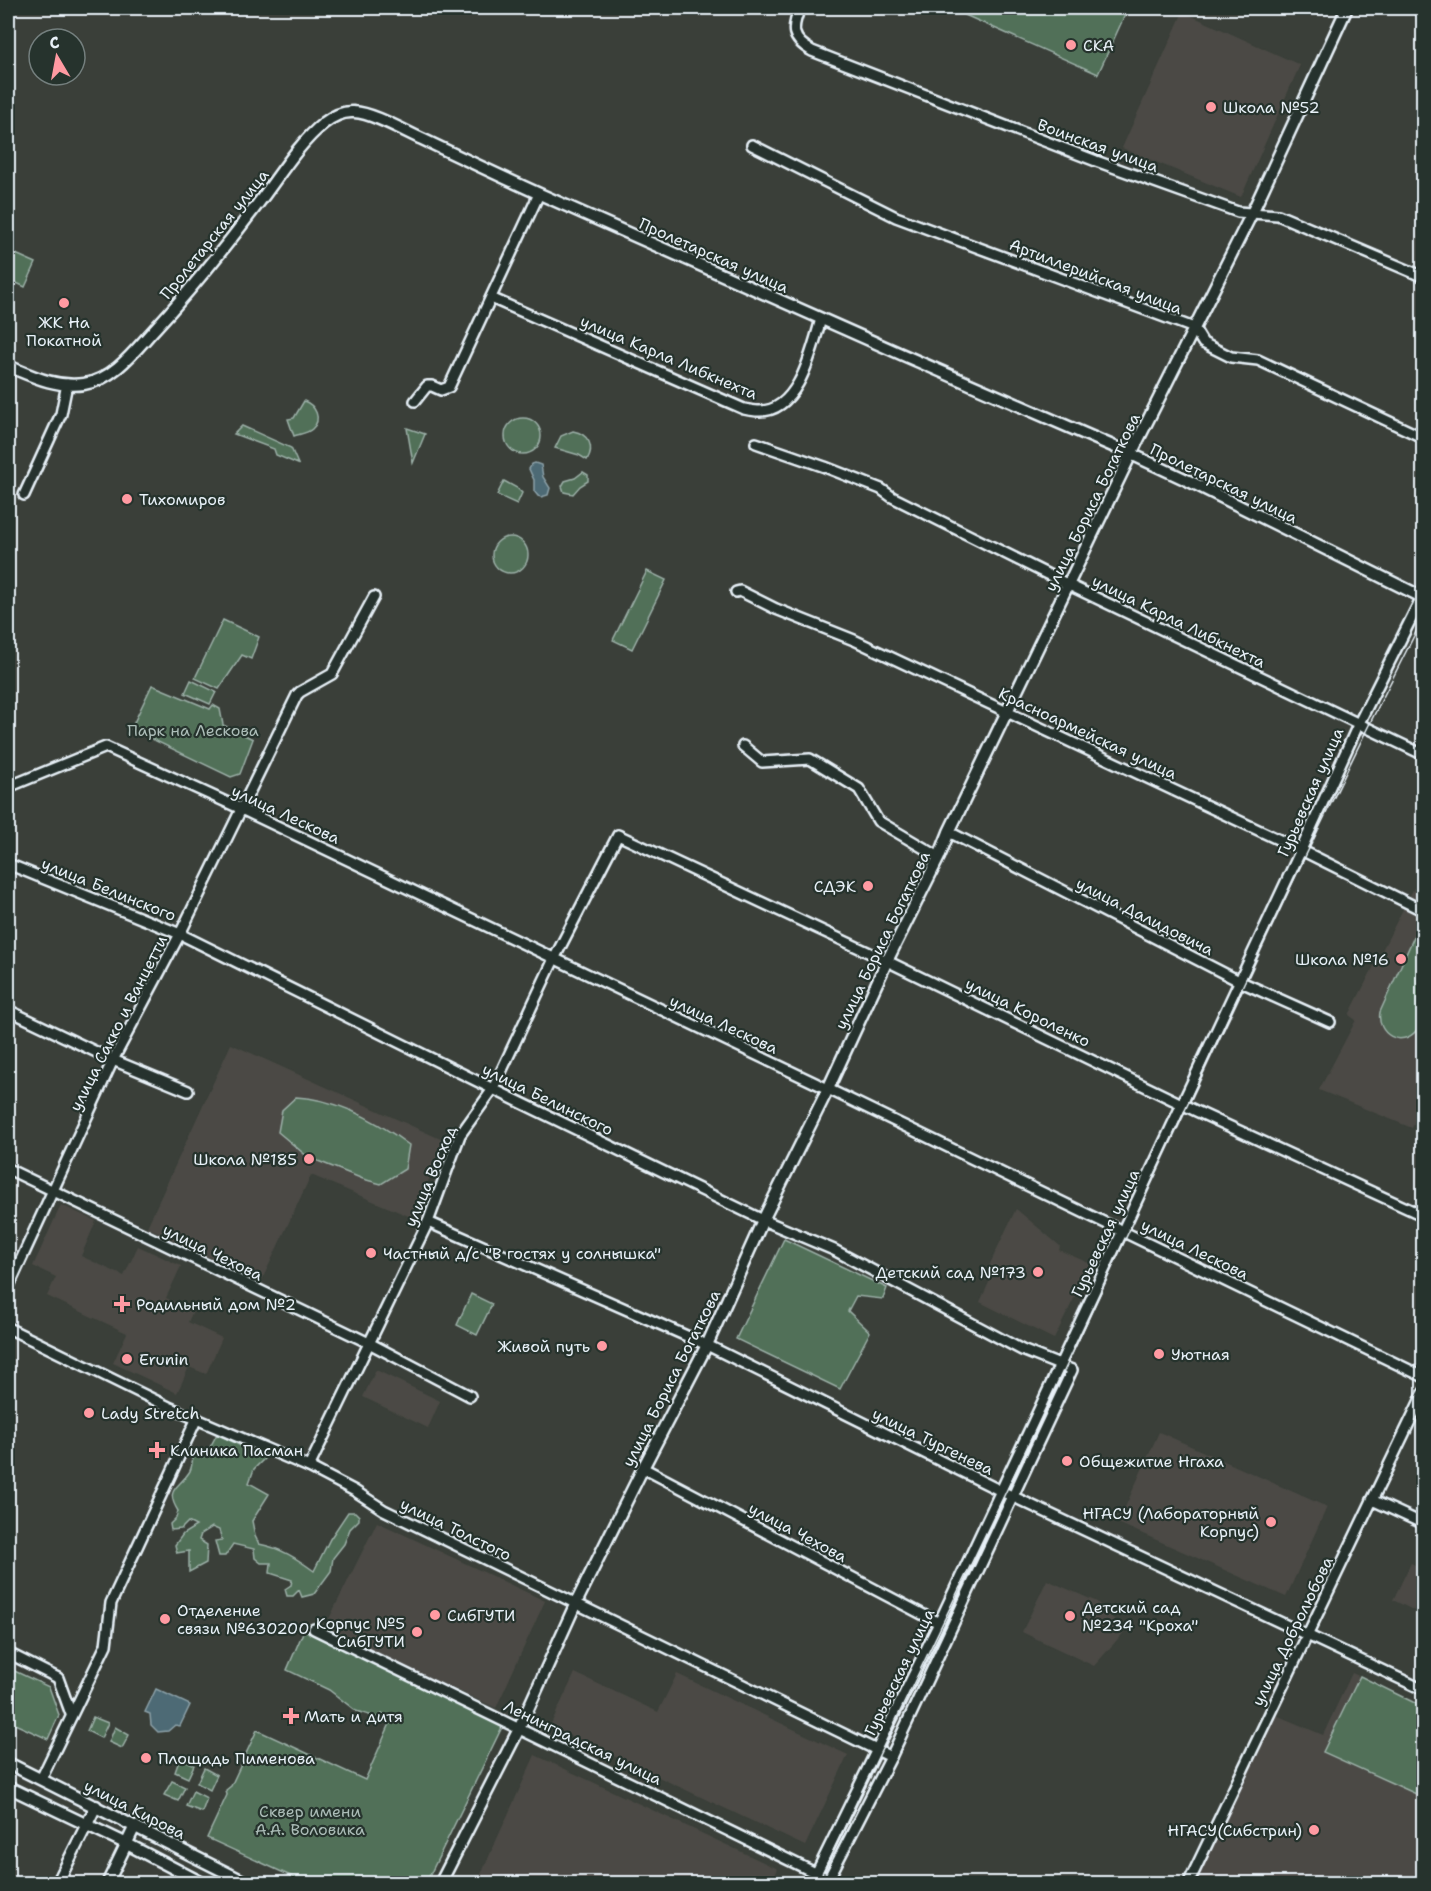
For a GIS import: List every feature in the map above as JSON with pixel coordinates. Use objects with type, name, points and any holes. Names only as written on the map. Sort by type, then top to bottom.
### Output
[{"type":"main road","name":"улица Бориса Богаткова","points":[[440,1884],[519,1729],[575,1605],[707,1345],[763,1220],[828,1089],[887,961],[1131,454],[1252,213],[1347,8]]},
{"type":"main road","name":"Пролетарская улица","points":[[71,384],[86,384],[101,378],[123,363],[209,267],[321,125],[333,116],[356,112],[389,123],[539,194],[821,320],[1131,454],[1423,596]]},
{"type":"main road","points":[[8,366],[57,384],[71,384]]},
{"type":"main road","name":"улица Кирова","points":[[8,1763],[249,1884]]},
{"type":"main road","points":[[8,1786],[204,1884]]},
{"type":"main road","points":[[57,1884],[96,1806]]},
{"type":"main road","points":[[107,1884],[135,1826]]},
{"type":"street","name":"Воинская улица","points":[[800,8],[794,22],[794,32],[800,44],[812,51],[1096,161],[1238,212],[1278,215],[1424,277]]},
{"type":"street","name":"Артиллерийская улица","points":[[752,145],[896,217],[1194,328],[1203,343],[1231,357],[1258,360],[1424,438]]},
{"type":"street","points":[[415,401],[427,386],[441,390],[449,387],[539,194]]},
{"type":"street","name":"улица Карла Либкнехта","points":[[491,298],[744,409],[760,411],[774,408],[786,401],[802,376],[821,320]]},
{"type":"street","points":[[24,495],[61,414],[71,384]]},
{"type":"street","name":"улица Карла Либкнехта","points":[[756,443],[880,489],[1069,585],[1424,755]]},
{"type":"street","name":"Красноармейская улица","points":[[736,592],[740,591],[776,609],[846,637],[1301,850],[1424,911]]},
{"type":"street","name":"Гурьевская улица","points":[[811,1884],[939,1623],[1358,725],[1423,596]]},
{"type":"street","name":"улица Сакко и Ванцетти","points":[[8,1288],[113,1060],[180,934],[297,695],[332,674],[374,597]]},
{"type":"street","points":[[743,746],[762,762],[810,759],[859,789],[878,821],[939,857]]},
{"type":"street","name":"улица Лескова","points":[[8,787],[106,747],[828,1089],[1424,1377]]},
{"type":"street","name":"улица Далидовича","points":[[949,832],[1239,981],[1330,1022]]},
{"type":"street","name":"улица Восход","points":[[309,1467],[428,1222],[460,1135],[493,1089],[554,959],[618,835]]},
{"type":"street","name":"улица Короленко","points":[[618,835],[1424,1216]]},
{"type":"street","name":"улица Белинского","points":[[8,864],[180,934],[763,1220],[834,1250],[1022,1350],[1072,1370]]},
{"type":"street","points":[[8,1010],[113,1060],[188,1091]]},
{"type":"street","name":"улица Чехова","points":[[8,1169],[369,1343],[470,1396]]},
{"type":"street","name":"улица Тургенева","points":[[428,1222],[707,1345],[1012,1497],[1424,1690]]},
{"type":"street","name":"улица Толстого","points":[[8,1328],[171,1408],[309,1467],[355,1491],[384,1510],[891,1757]]},
{"type":"street","name":"Гурьевская улица","points":[[827,1881],[891,1757],[1072,1370]]},
{"type":"street","name":"улица Добролюбова","points":[[1188,1884],[1424,1392]]},
{"type":"street","points":[[41,1779],[106,1645],[111,1602],[197,1418]]},
{"type":"street","name":"улица Чехова","points":[[643,1468],[939,1623]]},
{"type":"street","points":[[1372,1500],[1424,1524]]},
{"type":"street","name":"Ленинградская улица","points":[[314,1629],[816,1872],[827,1881],[838,1884]]},
{"type":"street","points":[[8,1653],[58,1678],[71,1714]]},
{"type":"shaded area","name":"Школа №52","points":[[1183,12],[1300,65],[1241,197],[1122,148]]},
{"type":"shaded area","name":"Школа №16","points":[[1423,870],[1424,1102],[1412,1128],[1319,1090],[1356,1020],[1349,1015]]},
{"type":"shaded area","name":"Школа №185","points":[[231,1044],[447,1142],[411,1217],[311,1175],[261,1282],[147,1227]]},
{"type":"shaded area","name":"Родильный дом №2","points":[[61,1205],[96,1221],[81,1256],[124,1276],[138,1246],[181,1266],[166,1298],[193,1311],[188,1322],[222,1338],[206,1374],[189,1367],[177,1393],[113,1363],[127,1333],[47,1296],[56,1277],[33,1266]]},
{"type":"shaded area","name":"Детский сад №173","points":[[1016,1209],[1060,1246],[1059,1250],[1091,1264],[1054,1339],[980,1302],[992,1276],[988,1268]]},
{"type":"shaded area","points":[[376,1370],[440,1401],[428,1428],[363,1397]]},
{"type":"shaded area","points":[[1159,1432],[1327,1507],[1286,1597],[1118,1523]]},
{"type":"shaded area","name":"СибГУТИ","points":[[377,1522],[545,1601],[496,1708],[324,1629]]},
{"type":"shaded area","points":[[1411,1563],[1423,1569],[1423,1615],[1393,1600]]},
{"type":"shaded area","name":"Детский сад №234 \"Кроха\"","points":[[1047,1580],[1097,1602],[1125,1631],[1094,1666],[1022,1632]]},
{"type":"shaded area","points":[[575,1673],[658,1712],[677,1674],[848,1755],[805,1846],[550,1726]]},
{"type":"shaded area","points":[[1352,1673],[1423,1705],[1423,1854],[1411,1883],[1189,1884],[1269,1712],[1323,1735]]},
{"type":"shaded area","points":[[535,1755],[778,1869],[771,1883],[477,1883]]},
{"type":"green space","name":"СКА","points":[[968,8],[1128,8],[1098,74],[965,15]]},
{"type":"green space","points":[[9,251],[36,263],[25,287],[8,279]]},
{"type":"green space","points":[[304,401],[314,409],[317,421],[310,430],[294,436],[288,419],[294,418]]},
{"type":"green space","points":[[523,418],[535,424],[541,436],[535,448],[523,454],[511,448],[505,436],[511,424]]},
{"type":"green space","points":[[242,426],[291,448],[298,464],[276,455],[274,449],[234,434]]},
{"type":"green space","points":[[407,428],[425,434],[413,463]]},
{"type":"green space","points":[[573,431],[583,435],[589,442],[590,450],[587,460],[579,455],[555,448],[561,436]]},
{"type":"green space","points":[[583,472],[588,475],[588,481],[573,494],[564,492],[562,486],[565,481]]},
{"type":"green space","points":[[504,481],[522,493],[517,504],[497,495]]},
{"type":"green space","points":[[510,537],[523,542],[528,555],[523,568],[510,573],[497,568],[492,555],[497,542]]},
{"type":"green space","points":[[647,571],[666,580],[632,649],[613,640]]},
{"type":"green space","points":[[223,620],[259,637],[251,659],[242,655],[219,689],[195,678]]},
{"type":"green space","points":[[191,680],[216,692],[210,704],[185,693]]},
{"type":"green space","name":"Парк на Лескова","points":[[152,685],[210,709],[213,705],[220,709],[223,725],[253,739],[240,774],[231,777],[131,729]]},
{"type":"green space","points":[[1423,928],[1423,1017],[1419,1027],[1411,1036],[1397,1038],[1391,1036],[1382,1027],[1380,1012],[1416,932]]},
{"type":"green space","points":[[296,1097],[341,1107],[397,1136],[409,1145],[405,1169],[381,1184],[308,1157],[278,1132],[282,1110]]},
{"type":"green space","points":[[784,1239],[887,1288],[883,1299],[856,1296],[848,1311],[870,1332],[840,1389],[736,1339]]},
{"type":"green space","points":[[471,1294],[492,1304],[477,1335],[457,1325]]},
{"type":"green space","points":[[217,1434],[265,1458],[254,1469],[249,1483],[269,1494],[252,1521],[259,1544],[288,1554],[314,1571],[330,1539],[348,1512],[355,1512],[359,1516],[359,1520],[350,1529],[344,1544],[333,1558],[331,1571],[314,1594],[302,1597],[299,1590],[293,1596],[287,1596],[285,1589],[291,1585],[292,1580],[270,1573],[271,1563],[261,1563],[255,1558],[254,1549],[233,1544],[225,1556],[219,1556],[215,1541],[222,1540],[219,1530],[212,1527],[201,1534],[199,1540],[207,1545],[206,1563],[189,1572],[189,1551],[177,1553],[175,1545],[183,1534],[196,1526],[188,1522],[181,1529],[171,1530],[170,1524],[176,1518],[178,1511],[172,1498],[173,1493],[190,1471],[195,1453],[203,1457]]},
{"type":"green space","name":"Cквер имени А.А. Воловика","points":[[304,1630],[338,1646],[356,1651],[361,1657],[374,1660],[503,1725],[426,1883],[306,1883],[207,1838],[227,1795],[226,1790],[231,1786],[257,1730],[365,1780],[392,1719],[382,1714],[379,1718],[356,1711],[329,1690],[287,1670]]},
{"type":"green space","points":[[8,1668],[49,1687],[59,1715],[48,1739],[8,1721]]},
{"type":"green space","points":[[1360,1676],[1423,1707],[1423,1797],[1323,1752]]},
{"type":"green space","points":[[93,1717],[108,1723],[101,1738],[87,1731]]},
{"type":"green space","points":[[115,1727],[129,1735],[122,1748],[109,1742]]},
{"type":"green space","points":[[180,1758],[194,1765],[188,1778],[175,1772]]},
{"type":"green space","points":[[204,1768],[217,1775],[210,1790],[197,1783]]},
{"type":"green space","points":[[172,1781],[185,1787],[178,1801],[164,1795]]},
{"type":"green space","points":[[193,1791],[207,1798],[202,1812],[186,1806]]},
{"type":"water","points":[[535,463],[541,465],[543,477],[550,488],[548,495],[541,497],[534,491],[534,480],[529,469]]},
{"type":"water","points":[[156,1689],[190,1705],[180,1726],[175,1725],[168,1731],[158,1732],[151,1725],[150,1714],[145,1712]]},
{"type":"tram line","points":[[817,1884],[1066,1367],[1244,983],[1424,616]]},
{"type":"place","name":"СКА","points":[[1071,45]]},
{"type":"place","name":"Школа №52","points":[[1211,107]]},
{"type":"place","name":"ЖК На Покатной","points":[[64,303]]},
{"type":"place","name":"Тихомиров","points":[[127,499]]},
{"type":"place","name":"СДЭК","points":[[868,886]]},
{"type":"place","name":"Школа №16","points":[[1401,959]]},
{"type":"place","name":"Школа №185","points":[[309,1159]]},
{"type":"place","name":"Частный д/c \"В гостях у солнышка\"","points":[[371,1253]]},
{"type":"place","name":"Детский сад №173","points":[[1038,1272]]},
{"type":"place","name":"Родильный дом №2","points":[[122,1304]]},
{"type":"place","name":"Живой путь","points":[[602,1346]]},
{"type":"place","name":"Уютная","points":[[1159,1354]]},
{"type":"place","name":"Erunin","points":[[127,1359]]},
{"type":"place","name":"Lady Stretch","points":[[89,1413]]},
{"type":"place","name":"Клиника Пасман","points":[[157,1450]]},
{"type":"place","name":"Общежитие Нгаха","points":[[1067,1461]]},
{"type":"place","name":"НГАСУ (Лабораторный Корпус)","points":[[1271,1522]]},
{"type":"place","name":"СибГУТИ","points":[[435,1615]]},
{"type":"place","name":"Детский сад №234 \"Кроха\"","points":[[1070,1616]]},
{"type":"place","name":"Отделение связи №630200","points":[[165,1619]]},
{"type":"place","name":"Корпус №5 СибГУТИ","points":[[417,1632]]},
{"type":"place","name":"Мать и дитя","points":[[291,1716]]},
{"type":"place","name":"Площадь Пименова","points":[[146,1758]]},
{"type":"place","name":"НГАСУ(Сибстрин)","points":[[1314,1830]]}]
